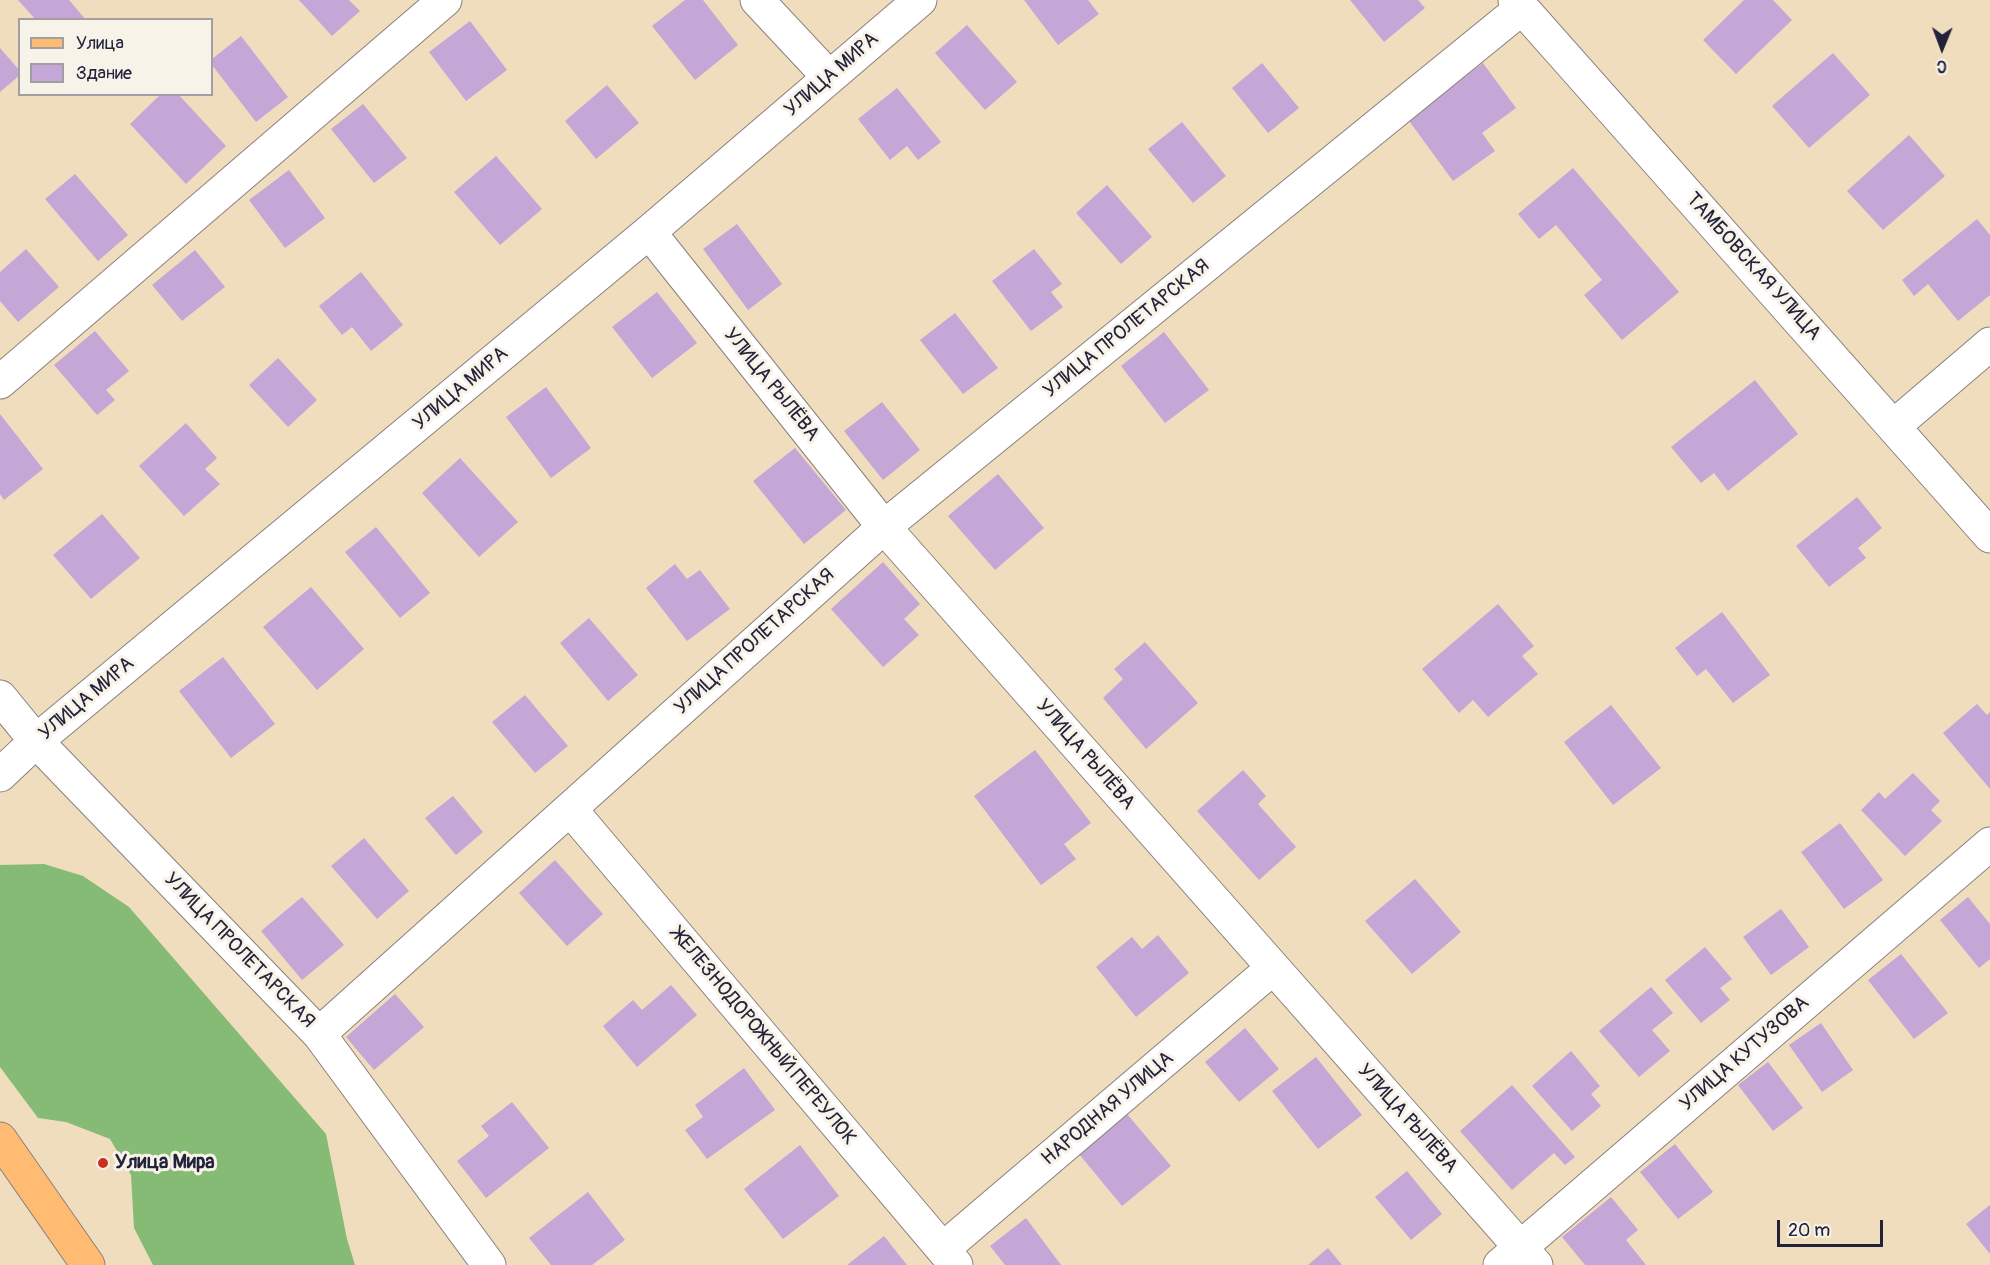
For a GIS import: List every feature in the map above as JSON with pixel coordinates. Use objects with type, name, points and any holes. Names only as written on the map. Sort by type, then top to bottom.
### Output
[{"type":"main road","points":[[0,1139],[88,1265]]},
{"type":"street","points":[[0,381],[445,0]]},
{"type":"street","points":[[757,0],[829,78]]},
{"type":"street","name":"УЛИЦА МИРА","points":[[0,775],[36,741],[649,232],[920,0]]},
{"type":"street","name":"ТАМБОВСКАЯ УЛИЦА","points":[[1518,4],[1990,536]]},
{"type":"street","name":"УЛИЦА ПРОЛЕТАРСКАЯ","points":[[0,697],[36,741],[319,1034],[884,527],[1518,4]]},
{"type":"street","name":"УЛИЦА РЫЛЁВА","points":[[649,232],[884,527],[1273,968],[1519,1259]]},
{"type":"street","points":[[1894,426],[1990,344]]},
{"type":"street","name":"ЖЕЛЕЗНОДОРОЖНЫЙ ПЕРЕУЛОК","points":[[570,809],[950,1257]]},
{"type":"street","name":"УЛИЦА КУТУЗОВА","points":[[1519,1259],[1990,844]]},
{"type":"street","name":"НАРОДНАЯ УЛИЦА","points":[[950,1257],[1273,968]]},
{"type":"street","points":[[319,1034],[489,1265]]},
{"type":"green space","points":[[44,864],[83,876],[129,907],[326,1134],[347,1239],[355,1265],[153,1265],[134,1228],[131,1175],[110,1139],[66,1122],[38,1118],[0,1067],[0,865]]},
{"type":"building","points":[[18,0],[69,0],[84,18],[34,18]]},
{"type":"building","points":[[299,0],[349,0],[360,11],[332,36]]},
{"type":"building","points":[[685,0],[703,0],[738,45],[695,80],[652,26]]},
{"type":"building","points":[[1024,0],[1088,0],[1099,14],[1058,45]]},
{"type":"building","points":[[1350,0],[1418,0],[1425,8],[1384,42]]},
{"type":"building","points":[[1744,0],[1773,0],[1792,20],[1736,74],[1703,40]]},
{"type":"building","points":[[470,21],[507,70],[466,101],[429,52]]},
{"type":"building","points":[[967,25],[1017,82],[985,110],[935,53]]},
{"type":"building","points":[[241,36],[288,97],[256,122],[213,66],[213,58]]},
{"type":"building","points":[[0,48],[18,69],[18,77],[0,92]]},
{"type":"building","points":[[1833,53],[1870,95],[1809,148],[1772,106]]},
{"type":"building","points":[[1262,63],[1299,108],[1268,133],[1232,88]]},
{"type":"building","points":[[1483,63],[1516,108],[1482,133],[1495,151],[1453,181],[1407,118]]},
{"type":"building","points":[[607,85],[639,123],[596,159],[565,121]]},
{"type":"building","points":[[897,88],[941,142],[918,160],[907,146],[890,160],[858,119]]},
{"type":"building","points":[[159,96],[180,96],[226,146],[186,184],[130,124]]},
{"type":"building","points":[[363,104],[407,158],[374,183],[331,129]]},
{"type":"building","points":[[1182,122],[1226,176],[1193,203],[1148,149]]},
{"type":"building","points":[[1909,135],[1945,176],[1883,230],[1847,191]]},
{"type":"building","points":[[496,156],[542,209],[500,245],[454,192]]},
{"type":"building","points":[[1573,168],[1679,292],[1622,340],[1584,295],[1602,280],[1556,225],[1539,239],[1518,214]]},
{"type":"building","points":[[289,170],[325,218],[285,248],[249,200]]},
{"type":"building","points":[[75,174],[128,235],[98,261],[45,199]]},
{"type":"building","points":[[1107,185],[1152,237],[1121,264],[1076,213]]},
{"type":"building","points":[[1977,219],[1990,235],[1990,295],[1958,321],[1928,284],[1914,296],[1902,280]]},
{"type":"building","points":[[737,224],[782,284],[748,310],[703,249]]},
{"type":"building","points":[[26,249],[59,287],[18,322],[0,301],[0,272]]},
{"type":"building","points":[[1034,249],[1062,284],[1051,292],[1063,307],[1031,331],[992,281]]},
{"type":"building","points":[[195,250],[225,287],[182,321],[152,285]]},
{"type":"building","points":[[361,272],[403,325],[371,351],[352,327],[342,335],[319,306]]},
{"type":"building","points":[[657,292],[697,343],[652,378],[612,327]]},
{"type":"building","points":[[955,313],[998,368],[963,394],[920,340]]},
{"type":"building","points":[[95,331],[129,371],[106,390],[115,400],[97,415],[54,365]]},
{"type":"building","points":[[1164,332],[1209,390],[1165,423],[1121,366]]},
{"type":"building","points":[[278,358],[317,400],[288,427],[249,385]]},
{"type":"building","points":[[1755,380],[1798,434],[1728,491],[1714,473],[1701,483],[1671,447]]},
{"type":"building","points":[[546,387],[591,448],[551,478],[506,417]]},
{"type":"building","points":[[882,402],[920,450],[883,480],[844,431]]},
{"type":"building","points":[[0,414],[43,469],[4,500],[0,494]]},
{"type":"building","points":[[186,423],[217,458],[205,469],[220,484],[184,516],[139,466]]},
{"type":"building","points":[[795,448],[846,510],[804,544],[753,481]]},
{"type":"building","points":[[460,458],[518,522],[479,557],[422,493]]},
{"type":"building","points":[[998,474],[1044,528],[995,570],[948,516]]},
{"type":"building","points":[[1857,497],[1882,528],[1858,548],[1866,558],[1829,587],[1796,546]]},
{"type":"building","points":[[102,514],[140,558],[91,599],[53,555]]},
{"type":"building","points":[[376,527],[430,593],[400,618],[345,552]]},
{"type":"building","points":[[883,562],[920,604],[904,619],[919,635],[883,667],[831,609]]},
{"type":"building","points":[[675,564],[687,579],[700,570],[730,609],[687,641],[646,588]]},
{"type":"building","points":[[311,587],[364,649],[317,690],[263,627]]},
{"type":"building","points":[[1498,604],[1534,646],[1522,656],[1538,674],[1488,717],[1473,700],[1459,713],[1422,669]]},
{"type":"building","points":[[1722,612],[1770,675],[1733,703],[1706,669],[1697,676],[1675,648]]},
{"type":"building","points":[[589,618],[638,675],[608,701],[560,643]]},
{"type":"building","points":[[1145,642],[1198,703],[1146,749],[1103,698],[1123,679],[1114,669]]},
{"type":"building","points":[[223,657],[275,724],[231,758],[179,691]]},
{"type":"building","points":[[525,695],[568,746],[535,773],[492,722]]},
{"type":"building","points":[[1977,704],[1987,715],[1990,712],[1990,789],[1943,733]]},
{"type":"building","points":[[1611,705],[1661,768],[1613,805],[1564,742]]},
{"type":"building","points":[[1035,750],[1091,823],[1064,844],[1076,859],[1041,885],[974,796]]},
{"type":"building","points":[[1243,770],[1266,796],[1258,804],[1296,847],[1259,880],[1197,811]]},
{"type":"building","points":[[1913,773],[1940,801],[1931,810],[1942,821],[1905,856],[1861,810],[1879,792],[1885,799]]},
{"type":"building","points":[[453,796],[483,832],[456,855],[425,818]]},
{"type":"building","points":[[1840,823],[1883,880],[1844,909],[1801,852]]},
{"type":"building","points":[[364,838],[409,891],[377,919],[331,866]]},
{"type":"building","points":[[555,860],[603,914],[567,946],[519,893]]},
{"type":"building","points":[[1415,879],[1461,932],[1412,974],[1365,921]]},
{"type":"building","points":[[302,897],[344,945],[302,980],[261,931]]},
{"type":"building","points":[[1968,897],[1990,924],[1990,959],[1979,968],[1940,920]]},
{"type":"building","points":[[1781,909],[1809,947],[1771,975],[1743,937]]},
{"type":"building","points":[[1158,935],[1189,973],[1136,1017],[1096,967],[1132,937],[1142,949]]},
{"type":"building","points":[[1705,947],[1732,979],[1720,988],[1730,1000],[1701,1023],[1665,980]]},
{"type":"building","points":[[1901,954],[1948,1013],[1914,1039],[1868,980]]},
{"type":"building","points":[[671,985],[697,1015],[637,1067],[603,1026],[633,1000],[642,1010]]},
{"type":"building","points":[[1651,987],[1673,1013],[1652,1030],[1670,1051],[1639,1077],[1599,1031]]},
{"type":"building","points":[[395,994],[424,1027],[374,1070],[346,1037]]},
{"type":"building","points":[[1821,1023],[1853,1070],[1822,1092],[1789,1045]]},
{"type":"building","points":[[1245,1028],[1279,1069],[1239,1102],[1205,1062]]},
{"type":"building","points":[[1571,1051],[1600,1086],[1591,1094],[1601,1106],[1572,1131],[1532,1086]]},
{"type":"building","points":[[1316,1057],[1362,1115],[1318,1149],[1272,1091]]},
{"type":"building","points":[[1768,1062],[1803,1108],[1773,1131],[1738,1085]]},
{"type":"building","points":[[744,1068],[775,1110],[707,1159],[685,1130],[703,1117],[695,1105]]},
{"type":"building","points":[[1512,1085],[1575,1157],[1565,1165],[1554,1153],[1512,1190],[1460,1131]]},
{"type":"building","points":[[512,1102],[549,1148],[486,1198],[457,1161],[489,1136],[481,1126]]},
{"type":"building","points":[[1127,1114],[1171,1166],[1122,1206],[1079,1154]]},
{"type":"building","points":[[1675,1144],[1713,1192],[1678,1219],[1640,1172]]},
{"type":"building","points":[[800,1145],[839,1196],[783,1239],[744,1189]]},
{"type":"building","points":[[1407,1171],[1442,1214],[1411,1240],[1375,1197]]},
{"type":"building","points":[[588,1192],[625,1240],[592,1265],[551,1265],[529,1238]]},
{"type":"building","points":[[1611,1197],[1638,1230],[1626,1240],[1646,1265],[1585,1265],[1562,1237]]},
{"type":"building","points":[[1990,1205],[1990,1254],[1966,1224]]},
{"type":"building","points":[[1026,1218],[1061,1265],[1005,1265],[990,1246]]},
{"type":"building","points":[[884,1236],[907,1265],[847,1265]]},
{"type":"building","points":[[1328,1248],[1342,1265],[1308,1265]]},
{"type":"place","name":"Улица Мира","points":[[103,1163]]}]
